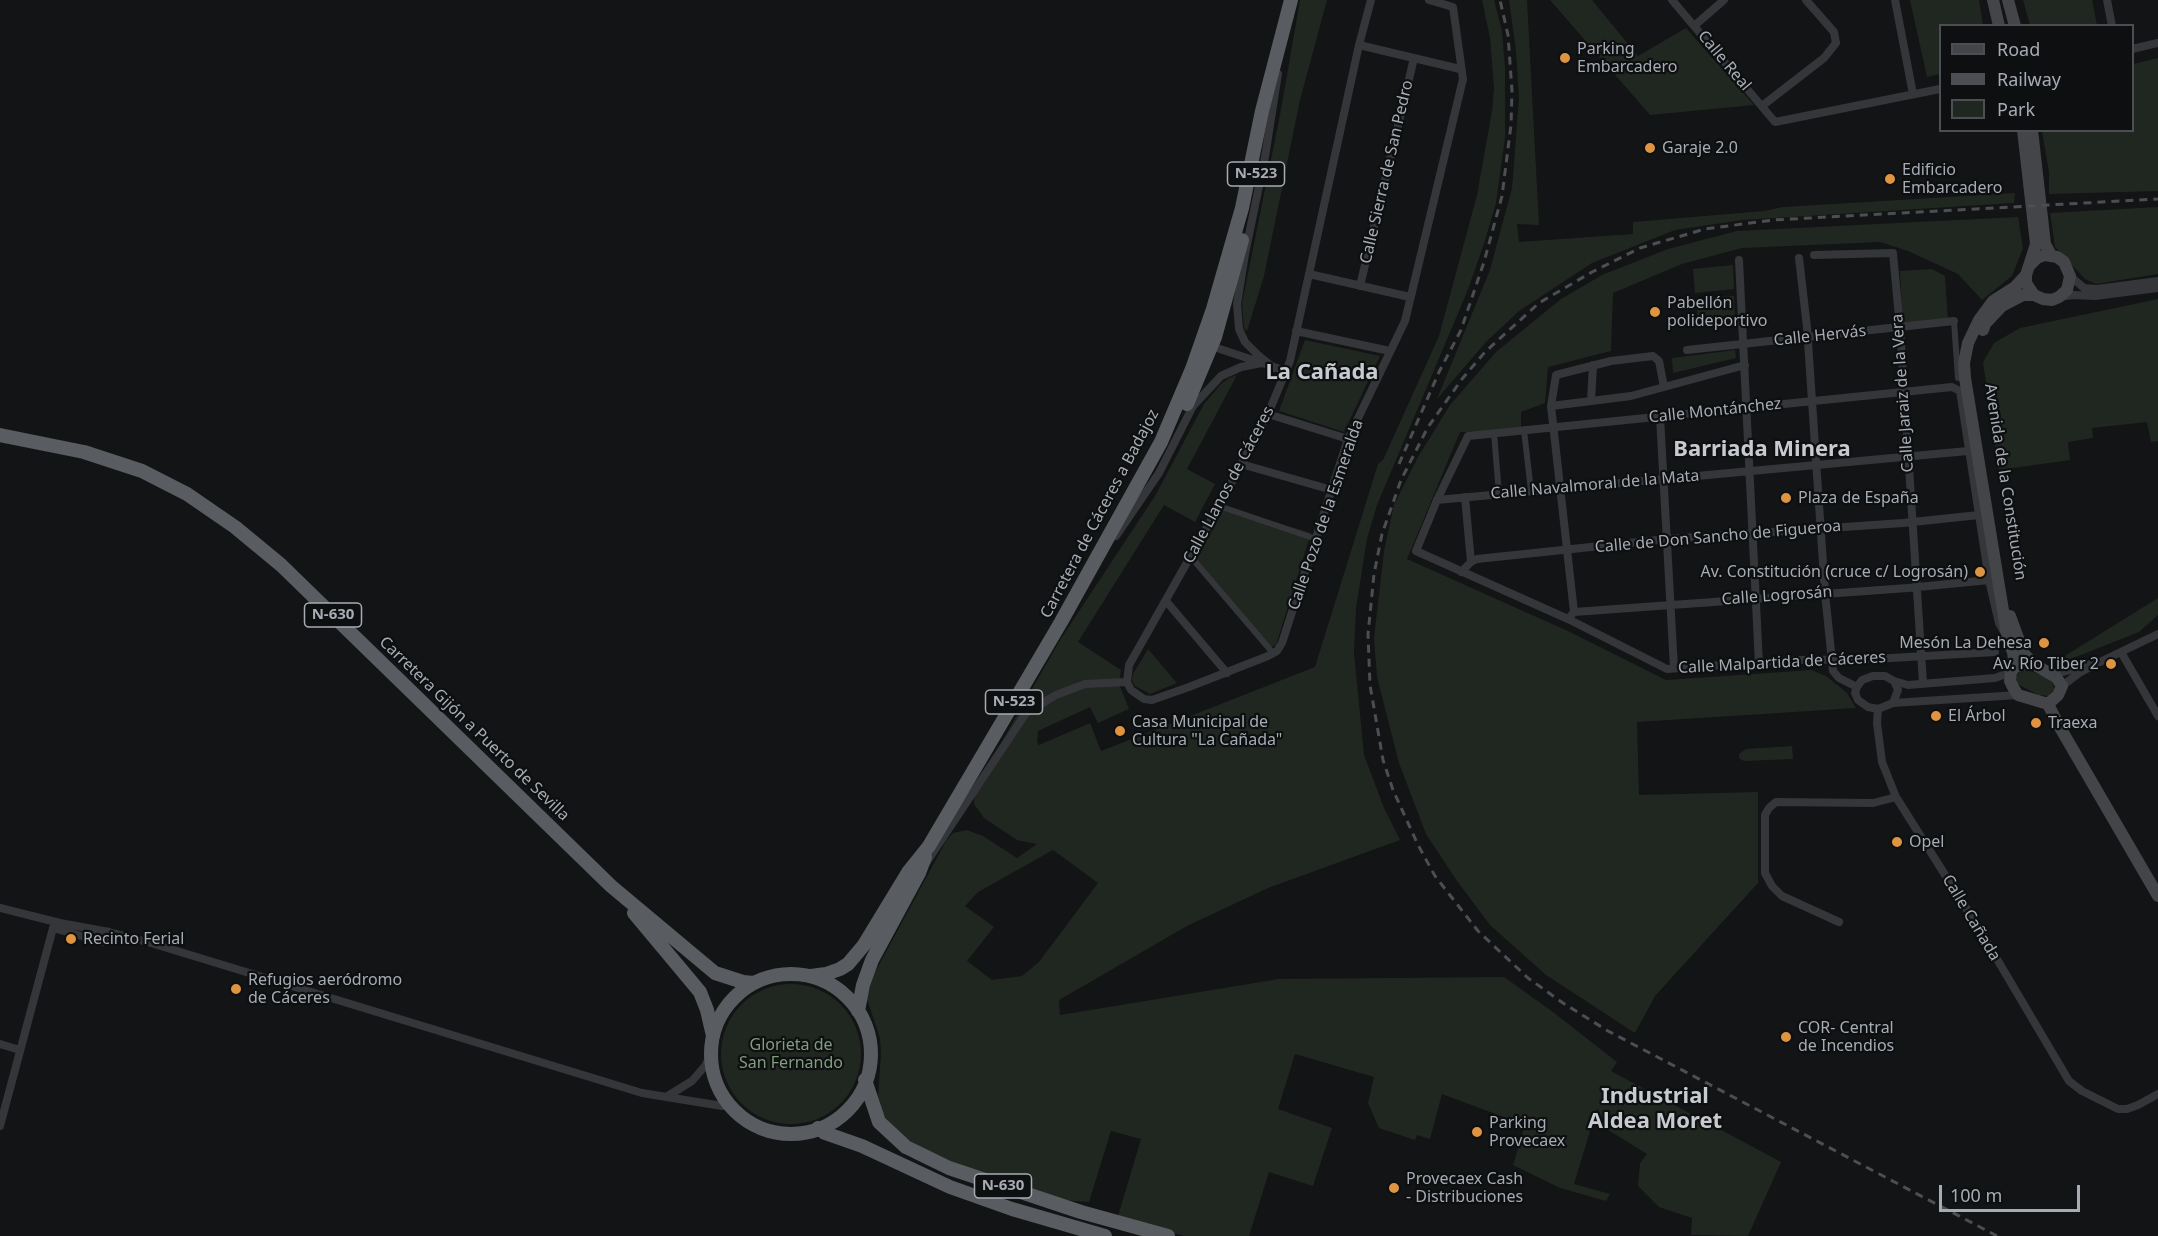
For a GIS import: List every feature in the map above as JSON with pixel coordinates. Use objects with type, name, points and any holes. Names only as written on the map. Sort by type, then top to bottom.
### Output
[{"type":"highway","name":"Carretera de Cáceres a Badajoz","points":[[1116,536],[1137,504],[1176,429],[1211,346],[1236,265],[1291,0]]},
{"type":"highway","name":"Carretera de Cáceres a Badajoz","points":[[929,846],[1061,622],[1161,442],[1210,319],[1242,208],[1262,111],[1291,0]]},
{"type":"highway","name":"Carretera Gijón a Puerto de Sevilla","points":[[0,435],[84,452],[141,471],[187,494],[235,527],[281,565],[611,886],[715,973],[754,983]]},
{"type":"highway","name":"N-523","points":[[1061,622],[1116,536]]},
{"type":"highway","points":[[858,1011],[863,985],[872,960],[919,873],[929,846]]},
{"type":"highway","points":[[811,976],[840,969],[848,964],[864,945],[909,871],[929,846]]},
{"type":"highway","name":"Carretera Gijón a Puerto de Sevilla","points":[[611,886],[700,992],[713,1037]]},
{"type":"highway","name":"N-630","points":[[783,974],[811,976],[836,988],[858,1011],[867,1030],[870,1047],[866,1080],[857,1097],[845,1112],[830,1123],[792,1133],[771,1131],[747,1120],[727,1102],[716,1081],[711,1054],[713,1037],[718,1020],[728,1005],[739,993],[754,983],[783,974]]},
{"type":"highway","name":"N-630","points":[[866,1080],[879,1122],[906,1147],[960,1172],[1081,1212],[1168,1236]]},
{"type":"highway","name":"N-630","points":[[818,1128],[950,1187],[1012,1209],[1105,1236]]},
{"type":"main road","points":[[1993,0],[1999,24]]},
{"type":"main road","points":[[2008,0],[2014,24]]},
{"type":"main road","points":[[2023,132],[2036,244],[2026,283],[2034,295],[2052,300],[2067,290],[2070,276],[2064,262],[2051,255],[2045,244],[2032,132]]},
{"type":"main road","points":[[2028,270],[2037,258],[2051,255]]},
{"type":"main road","name":"Avenida de la Constitución","points":[[2013,670],[2013,652],[2008,641],[1964,363],[1968,343],[1979,320],[1993,301],[2015,287],[2028,270]]},
{"type":"main road","name":"Avenida de la Constitución","points":[[2034,295],[2024,295],[2002,306],[1985,324],[1977,343],[1972,378],[2010,615],[2024,654],[2035,665]]},
{"type":"main road","points":[[2048,704],[2062,686],[2051,673],[2035,665],[2023,664],[2013,670],[2010,681],[2018,695],[2048,704],[2158,896]]},
{"type":"street","name":"Calle Llanos de Cáceres","points":[[1127,682],[1129,665],[1219,506],[1268,414],[1286,371],[1371,0]]},
{"type":"street","name":"Calle Pozo de la Esmeralda","points":[[1274,653],[1282,644],[1348,439],[1404,321],[1463,79],[1453,7],[1429,0]]},
{"type":"street","name":"Calle Real","points":[[1672,0],[1775,122],[1913,94]]},
{"type":"street","points":[[1694,26],[1724,0]]},
{"type":"street","points":[[1762,106],[1824,58],[1836,43],[1834,32],[1806,0]]},
{"type":"street","points":[[1895,0],[1913,94],[1939,89]]},
{"type":"street","points":[[2107,0],[2112,24]]},
{"type":"street","points":[[2134,49],[2158,44]]},
{"type":"street","points":[[1359,45],[1460,69]]},
{"type":"street","name":"Calle Sierra de San Pedro","points":[[1360,286],[1414,58]]},
{"type":"street","points":[[1274,368],[1245,342],[1239,329],[1237,304],[1265,157],[1279,65]]},
{"type":"street","points":[[1211,346],[1210,339],[1228,276],[1242,208]]},
{"type":"street","name":"Calle Jaraiz de la Vera","points":[[1814,255],[1893,253],[1923,683]]},
{"type":"street","points":[[1799,258],[1833,671],[1839,678],[1857,687]]},
{"type":"street","points":[[1739,261],[1759,664]]},
{"type":"street","points":[[1309,274],[1410,297]]},
{"type":"street","points":[[2070,276],[2084,288],[2097,289],[2158,281]]},
{"type":"street","points":[[2059,297],[2096,296],[2158,288]]},
{"type":"street","points":[[1954,321],[1958,378]]},
{"type":"street","name":"Calle Hervás","points":[[1687,350],[1954,321]]},
{"type":"street","points":[[1296,331],[1390,351]]},
{"type":"street","points":[[1211,346],[1286,371]]},
{"type":"street","points":[[1161,442],[1178,414],[1205,350],[1211,346]]},
{"type":"street","points":[[1571,616],[1567,550],[1551,406],[1556,375],[1611,361],[1653,356],[1659,361],[1664,387]]},
{"type":"street","points":[[1116,536],[1160,473],[1193,406],[1221,376],[1241,367],[1262,363]]},
{"type":"street","points":[[1551,406],[1631,396],[1744,365]]},
{"type":"street","points":[[1592,401],[1593,366]]},
{"type":"street","name":"Calle Montánchez","points":[[1437,500],[1468,436],[1952,387],[1960,391]]},
{"type":"street","name":"Avenida de la Constitución","points":[[1960,391],[1989,580],[1999,623],[2008,641]]},
{"type":"street","points":[[1268,414],[1348,439]]},
{"type":"street","points":[[1660,417],[1674,668]]},
{"type":"street","points":[[1524,430],[1531,491]]},
{"type":"street","points":[[1494,433],[1499,494]]},
{"type":"street","name":"Calle Navalmoral de la Mata","points":[[1437,500],[1968,451]]},
{"type":"street","points":[[1241,464],[1332,490]]},
{"type":"street","points":[[1461,572],[1471,562],[1465,497]]},
{"type":"street","name":"Calle Malpartida de Cáceres","points":[[1437,500],[1416,552],[1571,616],[1667,669],[1995,652]]},
{"type":"street","points":[[1219,506],[1316,539]]},
{"type":"street","name":"Calle de Don Sancho de Figueroa","points":[[1471,562],[1666,539],[1821,529],[1979,515]]},
{"type":"street","points":[[919,873],[1026,713],[1056,695],[1085,684],[1127,682],[1136,695],[1152,700],[1274,653],[1191,557]]},
{"type":"street","name":"Calle Logrosán","points":[[1571,616],[1670,604],[1989,580]]},
{"type":"street","points":[[1166,601],[1227,673]]},
{"type":"street","points":[[2062,686],[2079,673],[2158,634]]},
{"type":"street","points":[[2121,652],[2158,716]]},
{"type":"street","points":[[2051,673],[2102,661]]},
{"type":"street","name":"Calle Malpartida de Cáceres","points":[[1894,681],[1908,684],[1995,678],[2013,670]]},
{"type":"street","points":[[1893,703],[1898,690],[1894,681],[1885,676],[1873,676],[1862,680],[1857,687],[1858,700],[1868,707],[1878,709],[1893,703],[2018,695]]},
{"type":"street","name":"Calle Cañada","points":[[1878,709],[1877,723],[1882,762],[1896,797],[1981,932],[2069,1081],[2118,1109],[2127,1109],[2158,1094]]},
{"type":"street","points":[[1839,922],[1782,896],[1772,886],[1765,873],[1765,815],[1776,802],[1873,802],[1896,797]]},
{"type":"street","points":[[0,908],[109,932],[642,1093],[722,1106],[727,1102]]},
{"type":"street","points":[[0,1125],[53,928],[103,942],[109,932]]},
{"type":"street","points":[[0,1044],[20,1050]]},
{"type":"street","points":[[666,1098],[692,1081],[705,1066],[711,1054]]},
{"type":"green space","points":[[1300,0],[1327,0],[1300,100],[1264,276],[1247,331],[1244,328],[1242,303],[1280,115]]},
{"type":"green space","points":[[1482,0],[1494,0],[1502,31],[1505,68],[1505,138],[1496,203],[1467,292],[1377,505],[1367,539],[1356,608],[1354,652],[1364,755],[1384,808],[1400,840],[1268,888],[1187,926],[1059,1000],[1060,1015],[1279,979],[1504,977],[1617,1062],[1611,1071],[1781,1162],[1748,1236],[1691,1235],[1692,1218],[1659,1207],[1638,1186],[1640,1163],[1647,1154],[1608,1130],[1597,1108],[1574,1184],[1610,1194],[1606,1201],[1560,1188],[1513,1165],[1525,1125],[1442,1094],[1430,1139],[1417,1135],[1415,1140],[1379,1128],[1368,1103],[1374,1077],[1295,1054],[1278,1109],[1332,1128],[1313,1186],[1269,1172],[1249,1236],[1184,1236],[1118,1216],[1141,1139],[1111,1131],[1089,1202],[1063,1200],[1009,1184],[917,1146],[891,1126],[883,1114],[878,1096],[880,1038],[867,999],[873,976],[946,841],[953,833],[967,830],[983,836],[1017,858],[1037,844],[1017,840],[984,818],[974,804],[975,789],[1060,640],[1155,496],[1204,404],[1221,384],[1237,375],[1187,469],[1215,484],[1195,522],[1164,505],[1078,642],[1121,670],[1119,684],[1129,709],[1098,723],[1090,707],[1038,731],[1037,742],[1039,745],[1090,723],[1101,751],[1315,667],[1378,464],[1383,460],[1439,336],[1477,195],[1492,111],[1494,88],[1490,38]],"holes":[[[1053,850],[1098,883],[1039,962],[1022,976],[992,980],[967,961],[994,927],[965,906],[978,892]]]},
{"type":"green space","points":[[1509,0],[1527,0],[1539,225],[1517,224],[1519,242],[1633,234],[1633,222],[1764,211],[1783,207],[2015,193],[2014,203],[1743,220],[1675,230],[1592,263],[1519,311],[1486,342],[1437,399],[1490,270],[1512,188],[1519,98]]},
{"type":"green space","points":[[1550,0],[1592,0],[1638,56],[1686,28],[1754,105],[1650,115]]},
{"type":"green space","points":[[1910,0],[1979,0],[1983,24],[1939,24],[1939,74],[1927,77]]},
{"type":"green space","points":[[2023,0],[2092,0],[2097,24],[2030,24]]},
{"type":"green space","points":[[2158,58],[2158,191],[2049,194],[2049,172],[2042,132],[2134,132],[2134,64]]},
{"type":"green space","points":[[2158,207],[2158,274],[2096,284],[2085,279],[2055,247],[2050,213]]},
{"type":"green space","points":[[2018,217],[2023,248],[2012,276],[1982,300],[1958,274],[1908,251],[1880,242],[1742,248],[1682,264],[1613,293],[1611,351],[1548,367],[1545,403],[1521,412],[1521,431],[1460,432],[1407,559],[1570,632],[1666,680],[1811,670],[1826,676],[1847,693],[1856,708],[1637,722],[1639,795],[1758,792],[1758,883],[1655,996],[1635,1033],[1546,975],[1490,925],[1426,834],[1399,763],[1377,677],[1374,638],[1384,551],[1394,505],[1418,457],[1450,405],[1496,352],[1561,299],[1602,275],[1668,249],[1737,231]]},
{"type":"green space","points":[[1733,265],[1734,289],[1695,293],[1693,269]]},
{"type":"green space","points":[[1932,269],[1945,276],[1948,320],[1903,324],[1900,271]]},
{"type":"green space","points":[[1734,296],[1735,316],[1698,318],[1696,298]]},
{"type":"green space","points":[[2158,299],[2158,441],[2151,442],[2147,422],[2092,428],[2093,438],[2068,442],[2070,460],[1999,470],[1983,362],[1994,343],[2020,328]]},
{"type":"green space","points":[[1305,340],[1380,356],[1344,432],[1279,411]]},
{"type":"green space","points":[[1735,350],[1736,358],[1673,373],[1672,358]]},
{"type":"green space","points":[[1225,507],[1311,533],[1276,645],[1269,648],[1195,562]]},
{"type":"green space","points":[[2158,598],[2158,615],[2139,632],[2052,664]]},
{"type":"green space","points":[[1148,649],[1177,683],[1150,694],[1135,686],[1132,680],[1133,674]]},
{"type":"green space","points":[[2022,669],[2052,680],[2054,689],[2048,696],[2039,695],[2017,684],[2016,677]]},
{"type":"green space","points":[[1792,746],[1793,759],[1744,761],[1739,758],[1739,754],[1746,749]]},
{"type":"green space","name":"Glorieta de San Fernando","points":[[791,984],[818,990],[830,996],[840,1005],[849,1015],[855,1027],[861,1054],[855,1081],[849,1093],[840,1103],[830,1112],[818,1118],[791,1124],[764,1118],[752,1112],[742,1103],[733,1093],[727,1081],[721,1054],[727,1027],[733,1015],[742,1005],[752,996],[764,990]]},
{"type":"railway","points":[[1399,464],[1439,372],[1461,330],[1484,262],[1502,196],[1511,125],[1512,91],[1508,35],[1500,0]]},
{"type":"railway","points":[[1997,1236],[1608,1031],[1528,978],[1478,931],[1435,876],[1393,790],[1383,760],[1370,685],[1368,634],[1374,574],[1382,534],[1401,480],[1428,427],[1462,379],[1485,352],[1539,303],[1592,272],[1640,248],[1705,229],[1773,220],[2158,199]]},
{"type":"place","name":"Parking Embarcadero","points":[[1565,58]]},
{"type":"place","name":"Garaje 2.0","points":[[1650,148]]},
{"type":"place","name":"Edificio Embarcadero","points":[[1890,179]]},
{"type":"place","name":"Pabellón polideportivo","points":[[1655,312]]},
{"type":"place","name":"Plaza de España","points":[[1786,498]]},
{"type":"place","name":"Av. Constitución (cruce c/ Logrosán)","points":[[1980,572]]},
{"type":"place","name":"Mesón La Dehesa","points":[[2044,643]]},
{"type":"place","name":"Av. Río Tiber 2","points":[[2111,664]]},
{"type":"place","name":"El Árbol","points":[[1936,716]]},
{"type":"place","name":"Traexa","points":[[2036,723]]},
{"type":"place","name":"Casa Municipal de Cultura \"La Cañada\"","points":[[1120,731]]},
{"type":"place","name":"Opel","points":[[1897,842]]},
{"type":"place","name":"Recinto Ferial","points":[[71,939]]},
{"type":"place","name":"Refugios aeródromo de Cáceres","points":[[236,989]]},
{"type":"place","name":"COR- Central de Incendios","points":[[1786,1037]]},
{"type":"place","name":"Parking Provecaex","points":[[1477,1132]]},
{"type":"place","name":"Provecaex Cash - Distribuciones","points":[[1394,1188]]},
{"type":"district","name":"La Cañada","points":[[1322,373]]},
{"type":"district","name":"Barriada Minera","points":[[1762,450]]},
{"type":"district","name":"Industrial Aldea Moret","points":[[1655,1110]]}]
